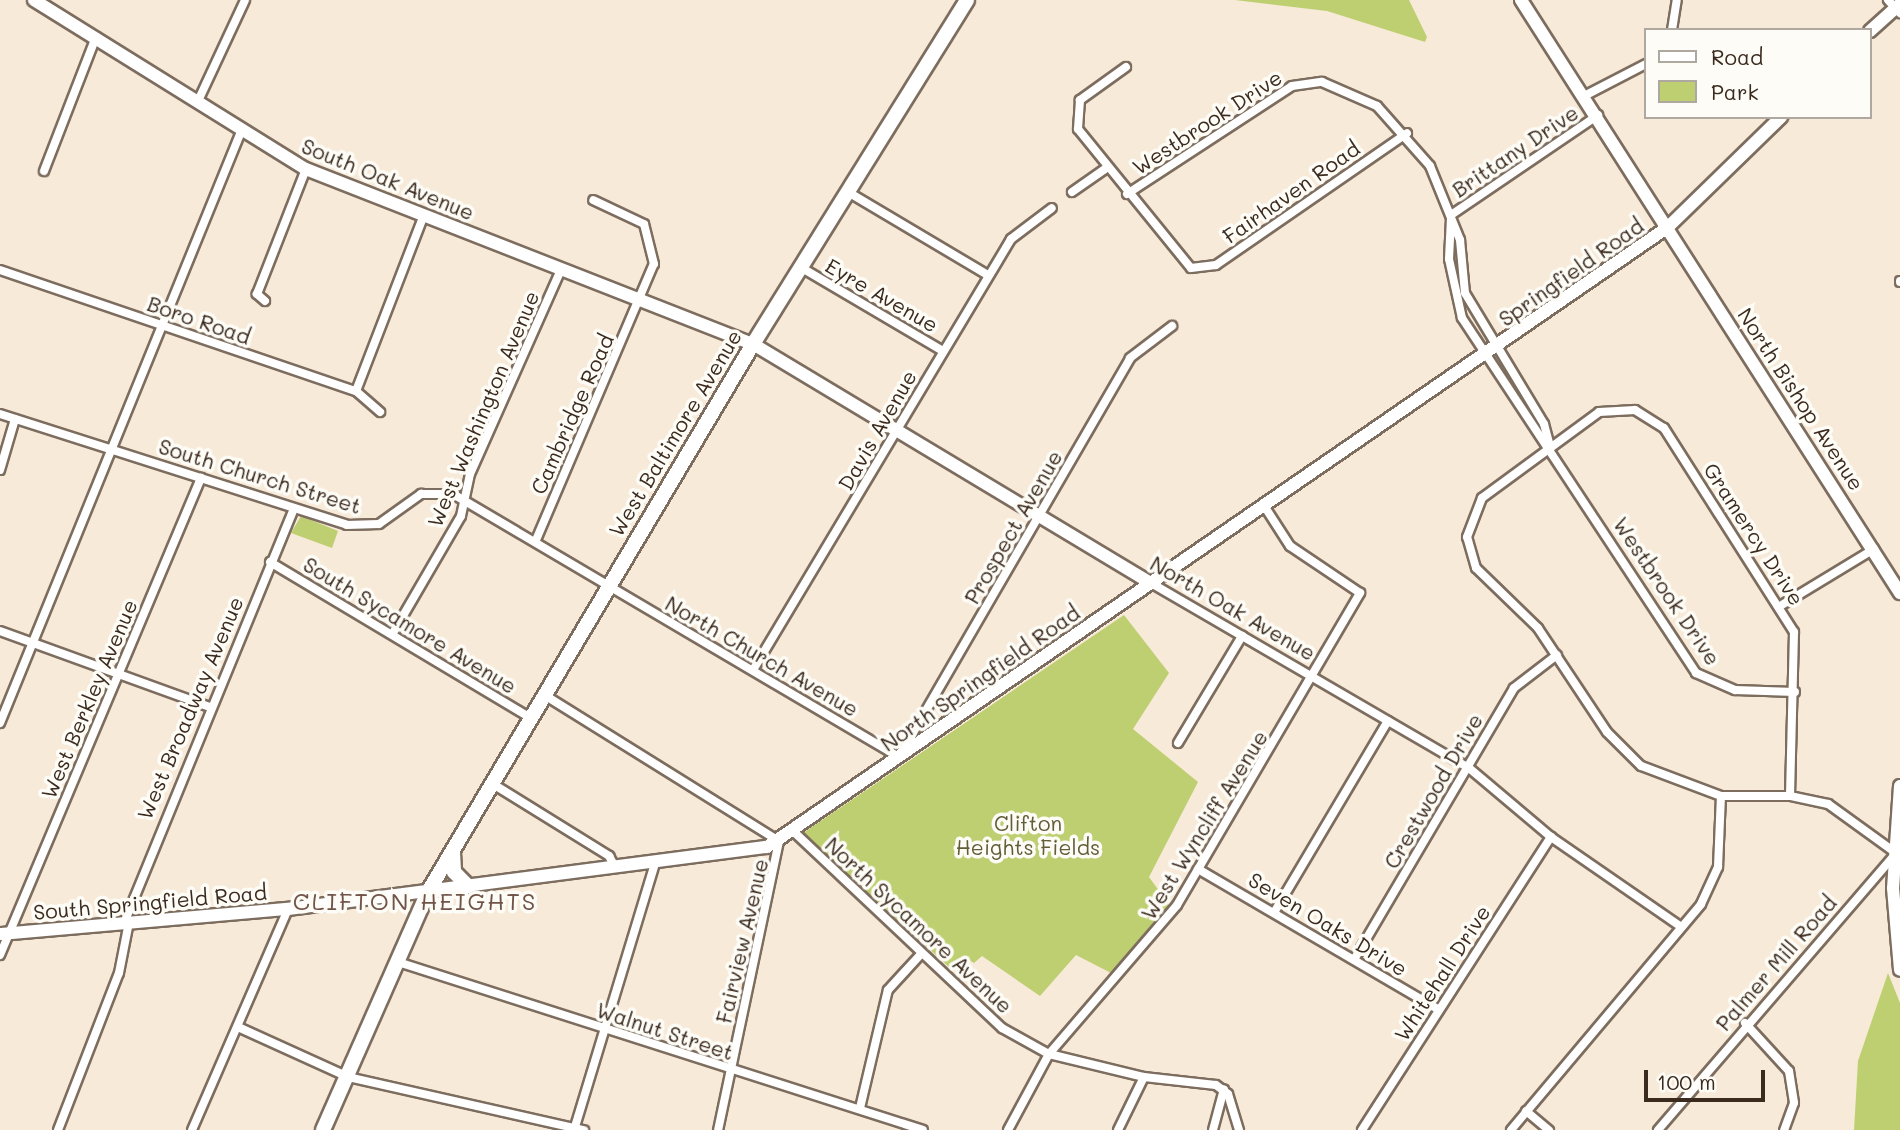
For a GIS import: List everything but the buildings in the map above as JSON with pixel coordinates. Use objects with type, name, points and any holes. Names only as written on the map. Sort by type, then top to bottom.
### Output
[{"type":"main road","name":"South Oak Avenue","points":[[34,0],[306,169],[753,344]]},
{"type":"main road","name":"West Baltimore Avenue","points":[[323,1130],[428,892],[546,696],[607,586],[753,344],[967,0]]},
{"type":"main road","name":"North Bishop Avenue","points":[[1521,0],[1598,115],[1900,593]]},
{"type":"main road","points":[[1872,30],[1896,6]]},
{"type":"main road","name":"Springfield Road","points":[[1497,347],[1668,227],[1778,119]]},
{"type":"main road","name":"North Oak Avenue","points":[[753,344],[1152,583]]},
{"type":"main road","name":"North Springfield Road","points":[[428,892],[655,863],[779,841],[1497,347]]},
{"type":"main road","points":[[1900,786],[1893,917],[1900,970]]},
{"type":"main road","points":[[453,849],[452,868],[468,886]]},
{"type":"main road","points":[[1896,853],[1900,891]]},
{"type":"main road","name":"South Springfield Road","points":[[4,934],[288,909],[428,892]]},
{"type":"street","points":[[198,102],[245,0]]},
{"type":"street","points":[[1672,28],[1677,0]]},
{"type":"street","points":[[44,171],[96,37]]},
{"type":"street","points":[[1584,96],[1644,65]]},
{"type":"street","points":[[1126,67],[1086,93],[1076,110],[1078,129],[1105,169],[1127,194]]},
{"type":"street","name":"Westbrook Drive","points":[[1127,194],[1304,82],[1346,90],[1407,133],[1451,215],[1465,293],[1544,424],[1549,446]]},
{"type":"street","name":"Brittany Drive","points":[[1451,215],[1598,115]]},
{"type":"street","points":[[0,723],[34,646],[242,129]]},
{"type":"street","name":"Fairhaven Road","points":[[1127,194],[1191,268],[1216,265],[1407,133]]},
{"type":"street","points":[[265,301],[257,294],[306,169]]},
{"type":"street","points":[[1072,192],[1105,169]]},
{"type":"street","points":[[848,192],[988,275]]},
{"type":"street","name":"Cambridge Road","points":[[536,540],[641,301],[654,264],[645,224],[593,200]]},
{"type":"street","name":"Davis Avenue","points":[[753,670],[1011,239],[1052,208]]},
{"type":"street","name":"Westbrook Drive","points":[[1451,215],[1452,288],[1483,356],[1549,446],[1696,673],[1735,690],[1795,692]]},
{"type":"street","points":[[356,390],[423,217]]},
{"type":"street","name":"Eyre Avenue","points":[[802,268],[943,351]]},
{"type":"street","name":"Boro Road","points":[[0,270],[356,390],[380,412]]},
{"type":"street","name":"West Washington Avenue","points":[[393,633],[461,516],[464,500],[561,270]]},
{"type":"street","name":"Prospect Avenue","points":[[899,758],[1130,358],[1172,326]]},
{"type":"street","name":"Gramercy Drive","points":[[1721,796],[1641,766],[1607,732],[1538,628],[1482,576],[1467,537],[1482,498],[1549,446],[1600,412],[1627,408],[1652,418],[1669,434],[1780,606],[1797,644],[1790,796]]},
{"type":"street","name":"South Church Street","points":[[0,414],[114,447],[294,508],[369,526],[421,494],[440,491],[464,500],[536,540],[607,586]]},
{"type":"street","points":[[0,470],[15,419]]},
{"type":"street","name":"West Berkley Avenue","points":[[0,955],[4,934],[118,676],[201,478]]},
{"type":"street","name":"West Wyncliff Avenue","points":[[1008,1130],[1049,1054],[1152,941],[1313,677],[1360,593],[1290,546],[1265,507]]},
{"type":"street","name":"West Broadway Avenue","points":[[58,1130],[119,973],[127,923],[210,707],[294,508]]},
{"type":"street","points":[[1780,606],[1874,549]]},
{"type":"street","name":"South Sycamore Avenue","points":[[271,562],[532,719]]},
{"type":"street","name":"North Oak Avenue","points":[[1152,583],[1469,768],[1551,837],[1680,926]]},
{"type":"street","name":"North Church Avenue","points":[[607,586],[899,758]]},
{"type":"street","points":[[0,631],[34,646],[210,707]]},
{"type":"street","points":[[1178,743],[1242,636]]},
{"type":"street","name":"Crestwood Drive","points":[[1355,958],[1514,688],[1557,655]]},
{"type":"street","points":[[546,696],[779,841]]},
{"type":"street","points":[[1275,911],[1388,721]]},
{"type":"street","points":[[492,785],[609,856],[615,867]]},
{"type":"street","points":[[1511,1130],[1680,926],[1701,905],[1718,867],[1721,796],[1790,796],[1840,810],[1896,853]]},
{"type":"street","name":"North Sycamore Avenue","points":[[793,831],[981,1012],[1049,1054],[1144,1077],[1224,1089]]},
{"type":"street","name":"Whitehall Drive","points":[[1363,1130],[1551,837]]},
{"type":"street","name":"Fairview Avenue","points":[[718,1130],[779,841]]},
{"type":"street","name":"Palmer Mill Road","points":[[1658,1130],[1745,1023],[1896,853]]},
{"type":"street","points":[[238,1027],[348,1077],[578,1129],[655,863]]},
{"type":"street","name":"Seven Oaks Drive","points":[[1198,869],[1275,911],[1439,1010]]},
{"type":"street","points":[[192,1130],[288,909]]},
{"type":"street","points":[[860,1108],[882,1004],[894,980],[921,954]]},
{"type":"street","name":"Walnut Street","points":[[398,962],[923,1130]]},
{"type":"street","points":[[1745,1023],[1789,1070],[1794,1103],[1784,1130]]},
{"type":"street","points":[[1118,1130],[1144,1077]]},
{"type":"street","points":[[1213,1130],[1224,1089]]},
{"type":"street","points":[[1224,1089],[1239,1130]]},
{"type":"street","points":[[1526,1111],[1549,1130]]},
{"type":"green space","points":[[1235,0],[1409,0],[1427,37],[1425,42],[1327,11]]},
{"type":"green space","points":[[301,516],[338,531],[332,548],[291,533]]},
{"type":"green space","name":"Clifton Heights Fields","points":[[1124,615],[1169,673],[1133,729],[1198,782],[1149,877],[1170,906],[1111,973],[1076,955],[1040,996],[982,956],[974,963],[963,956],[950,968],[803,833]]},
{"type":"green space","points":[[1888,973],[1900,1003],[1900,1130],[1854,1130],[1858,1061]]},
{"type":"district","name":"CLIFTON HEIGHTS","points":[[415,901]]}]
